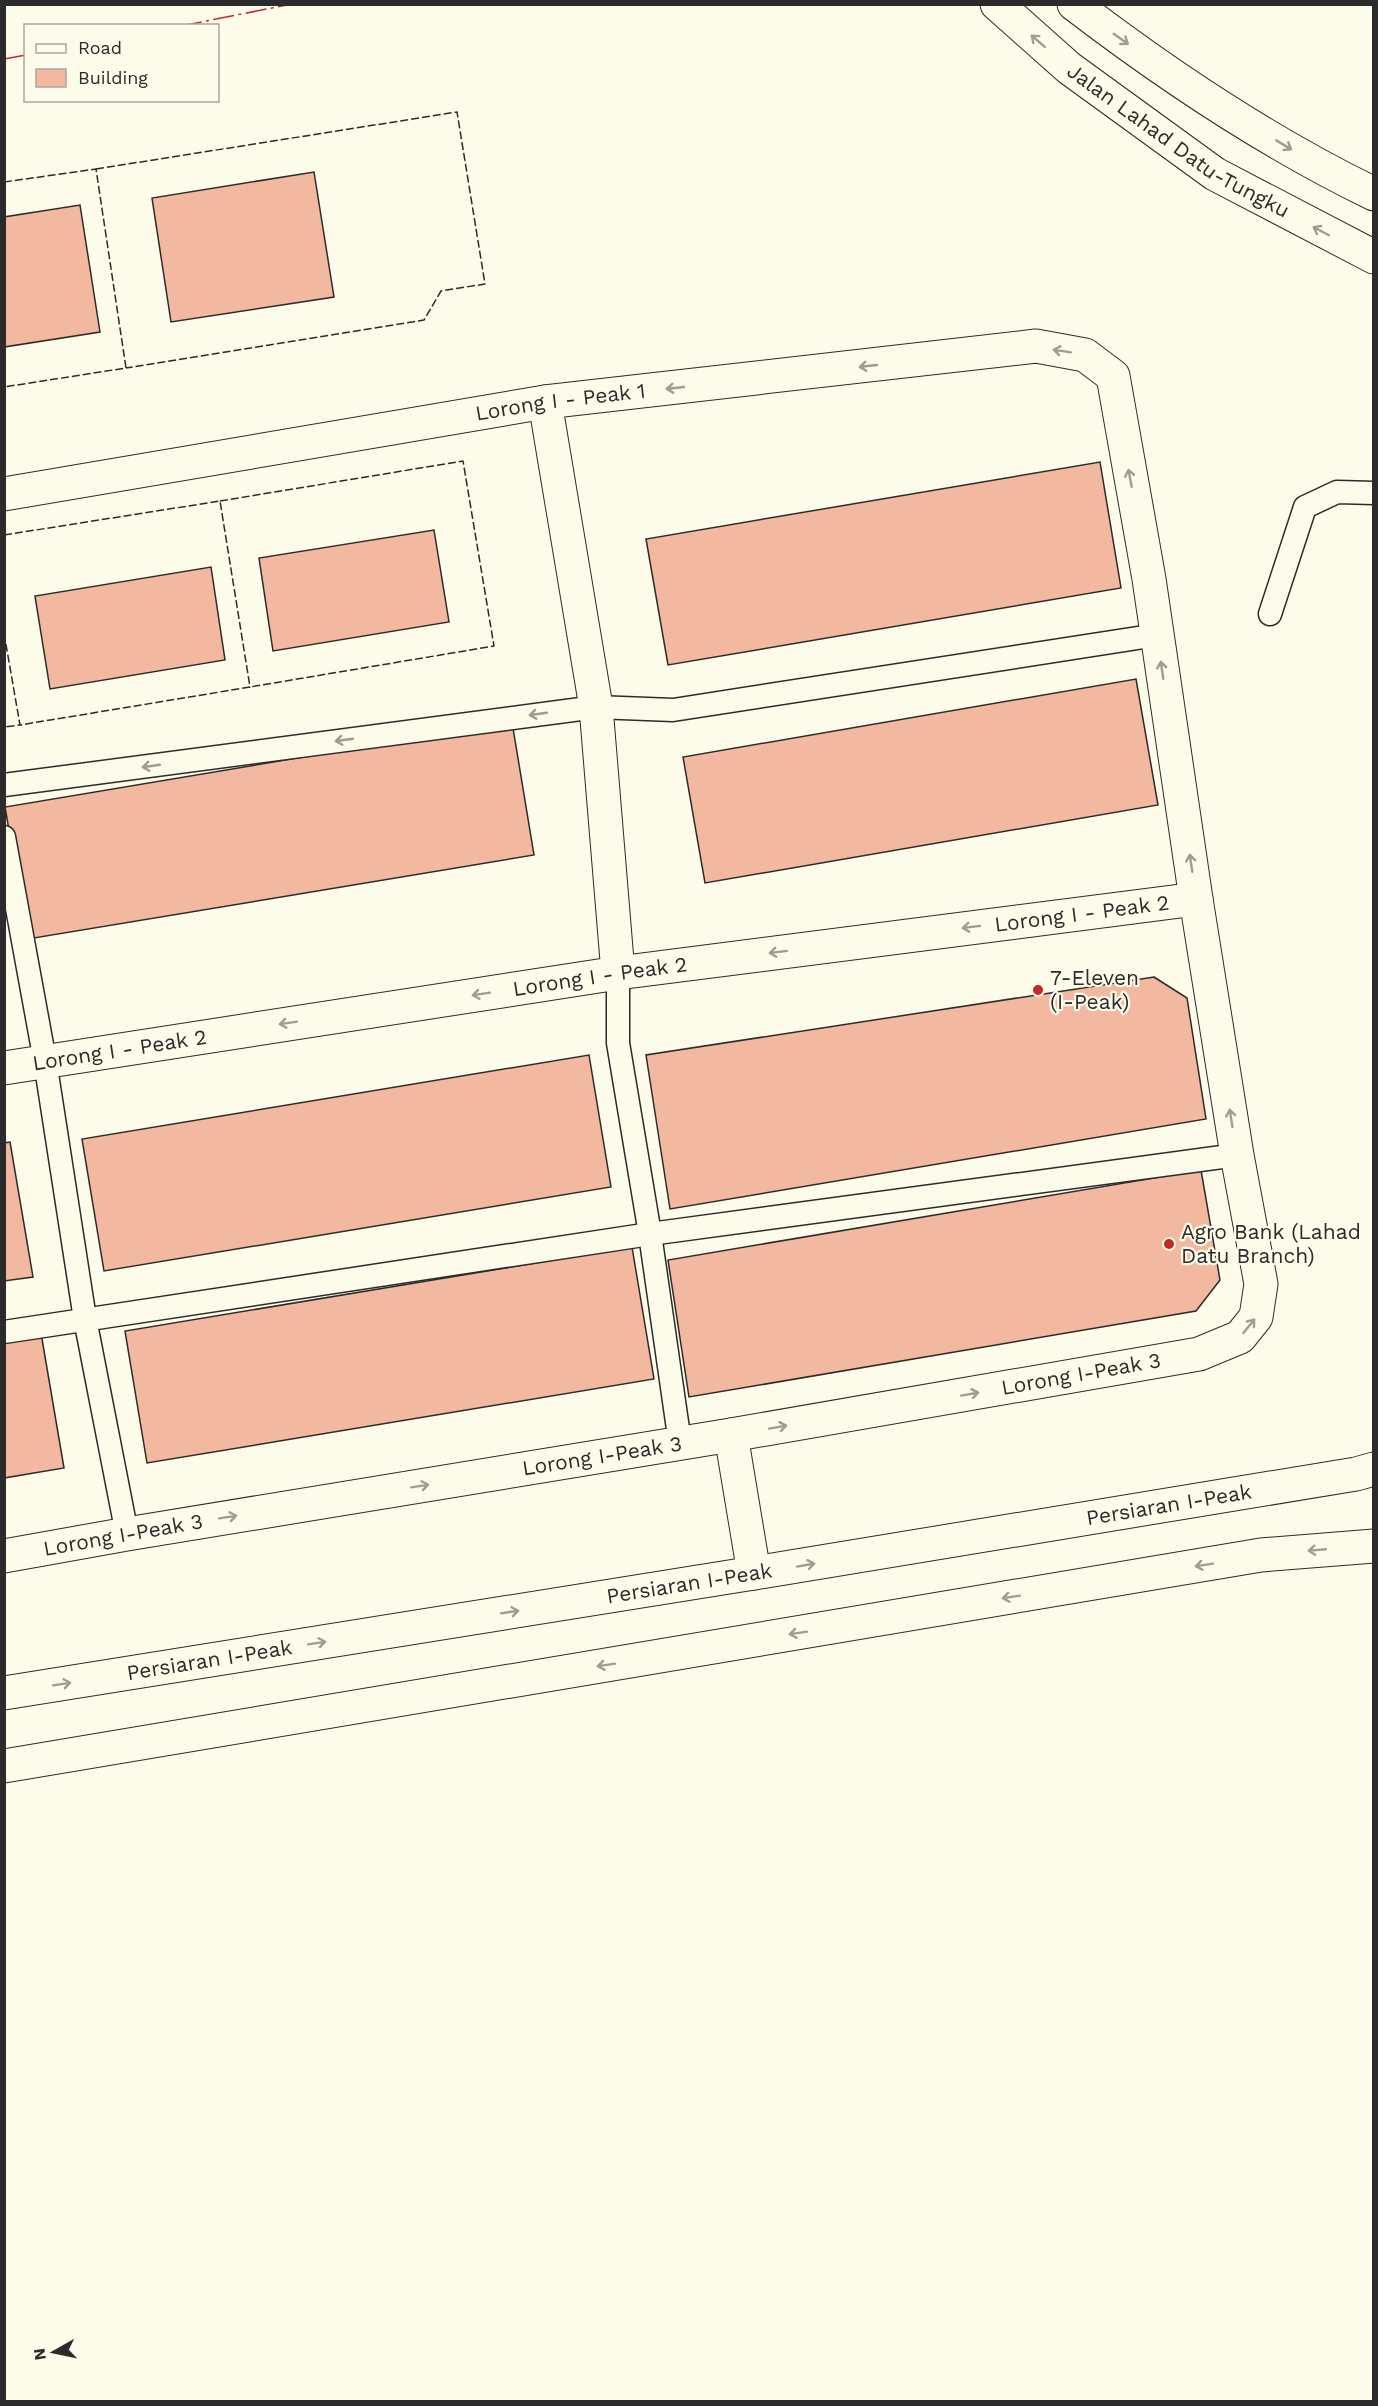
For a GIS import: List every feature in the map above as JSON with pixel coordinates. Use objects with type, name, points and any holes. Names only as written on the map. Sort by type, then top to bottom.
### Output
[{"type":"street","name":"Jalan Lahad Datu-Tungku","points":[[997,4],[1069,68],[1215,174],[1374,257]]},
{"type":"street","points":[[1090,10],[1195,91],[1321,168],[1374,194]]},
{"type":"street","name":"Lorong I - Peak 1","points":[[4,494],[545,402],[1036,346],[1085,355],[1113,376]]},
{"type":"street","name":"Lorong I-Peak 3","points":[[4,1556],[731,1436],[1199,1354],[1240,1337],[1256,1317],[1261,1284],[1237,1155],[1157,635],[1113,376]]},
{"type":"street","points":[[545,402],[596,707],[618,973]]},
{"type":"street","name":"Lorong I - Peak 2","points":[[4,1068],[618,973],[1196,899]]},
{"type":"street","points":[[731,1436],[754,1573]]},
{"type":"street","name":"Persiaran I-Peak","points":[[4,1693],[754,1573],[1374,1469]]},
{"type":"street","points":[[4,1766],[1262,1555],[1374,1546]]},
{"type":"lane","points":[[1270,614],[1305,507],[1337,492],[1374,493]]},
{"type":"lane","points":[[4,785],[596,707],[673,710],[1157,635]]},
{"type":"lane","points":[[4,837],[45,1061],[85,1319],[127,1534]]},
{"type":"lane","points":[[618,973],[618,1042],[650,1234],[680,1443]]},
{"type":"lane","points":[[4,1332],[650,1234],[1237,1155]]},
{"type":"building","points":[[314,172],[334,297],[171,322],[152,198]]},
{"type":"building","points":[[80,205],[100,332],[4,347],[4,217]]},
{"type":"building","points":[[1100,462],[1121,588],[668,665],[646,539]]},
{"type":"building","points":[[434,530],[449,622],[273,651],[259,558]]},
{"type":"building","points":[[211,567],[225,660],[50,689],[35,596]]},
{"type":"building","points":[[1136,679],[1158,805],[705,883],[683,757]]},
{"type":"building","points":[[512,722],[534,855],[28,939],[5,807]]},
{"type":"building","points":[[1154,977],[1187,998],[1206,1119],[670,1209],[646,1055]]},
{"type":"building","points":[[589,1055],[611,1187],[104,1271],[82,1139]]},
{"type":"building","points":[[10,1142],[33,1277],[4,1281],[4,1143]]},
{"type":"building","points":[[1201,1170],[1220,1280],[1196,1311],[689,1397],[668,1260]]},
{"type":"building","points":[[632,1247],[654,1379],[147,1463],[125,1331]]},
{"type":"building","points":[[41,1333],[64,1468],[4,1478],[4,1340]]},
{"type":"fence","points":[[96,169],[457,112],[485,284],[441,291],[424,320],[126,368]]},
{"type":"fence","points":[[4,182],[96,169],[126,368],[4,387]]},
{"type":"fence","points":[[220,501],[463,461],[494,646],[250,687]]},
{"type":"fence","points":[[4,535],[220,501],[250,687],[20,725]]},
{"type":"fence","points":[[4,633],[20,725],[4,727]]},
{"type":"power","points":[[191,24],[292,4]]},
{"type":"power","points":[[4,59],[24,55]]},
{"type":"place","name":"7-Eleven (I-Peak)","points":[[1038,990]]},
{"type":"place","name":"Agro Bank (Lahad Datu Branch)","points":[[1169,1244]]}]
